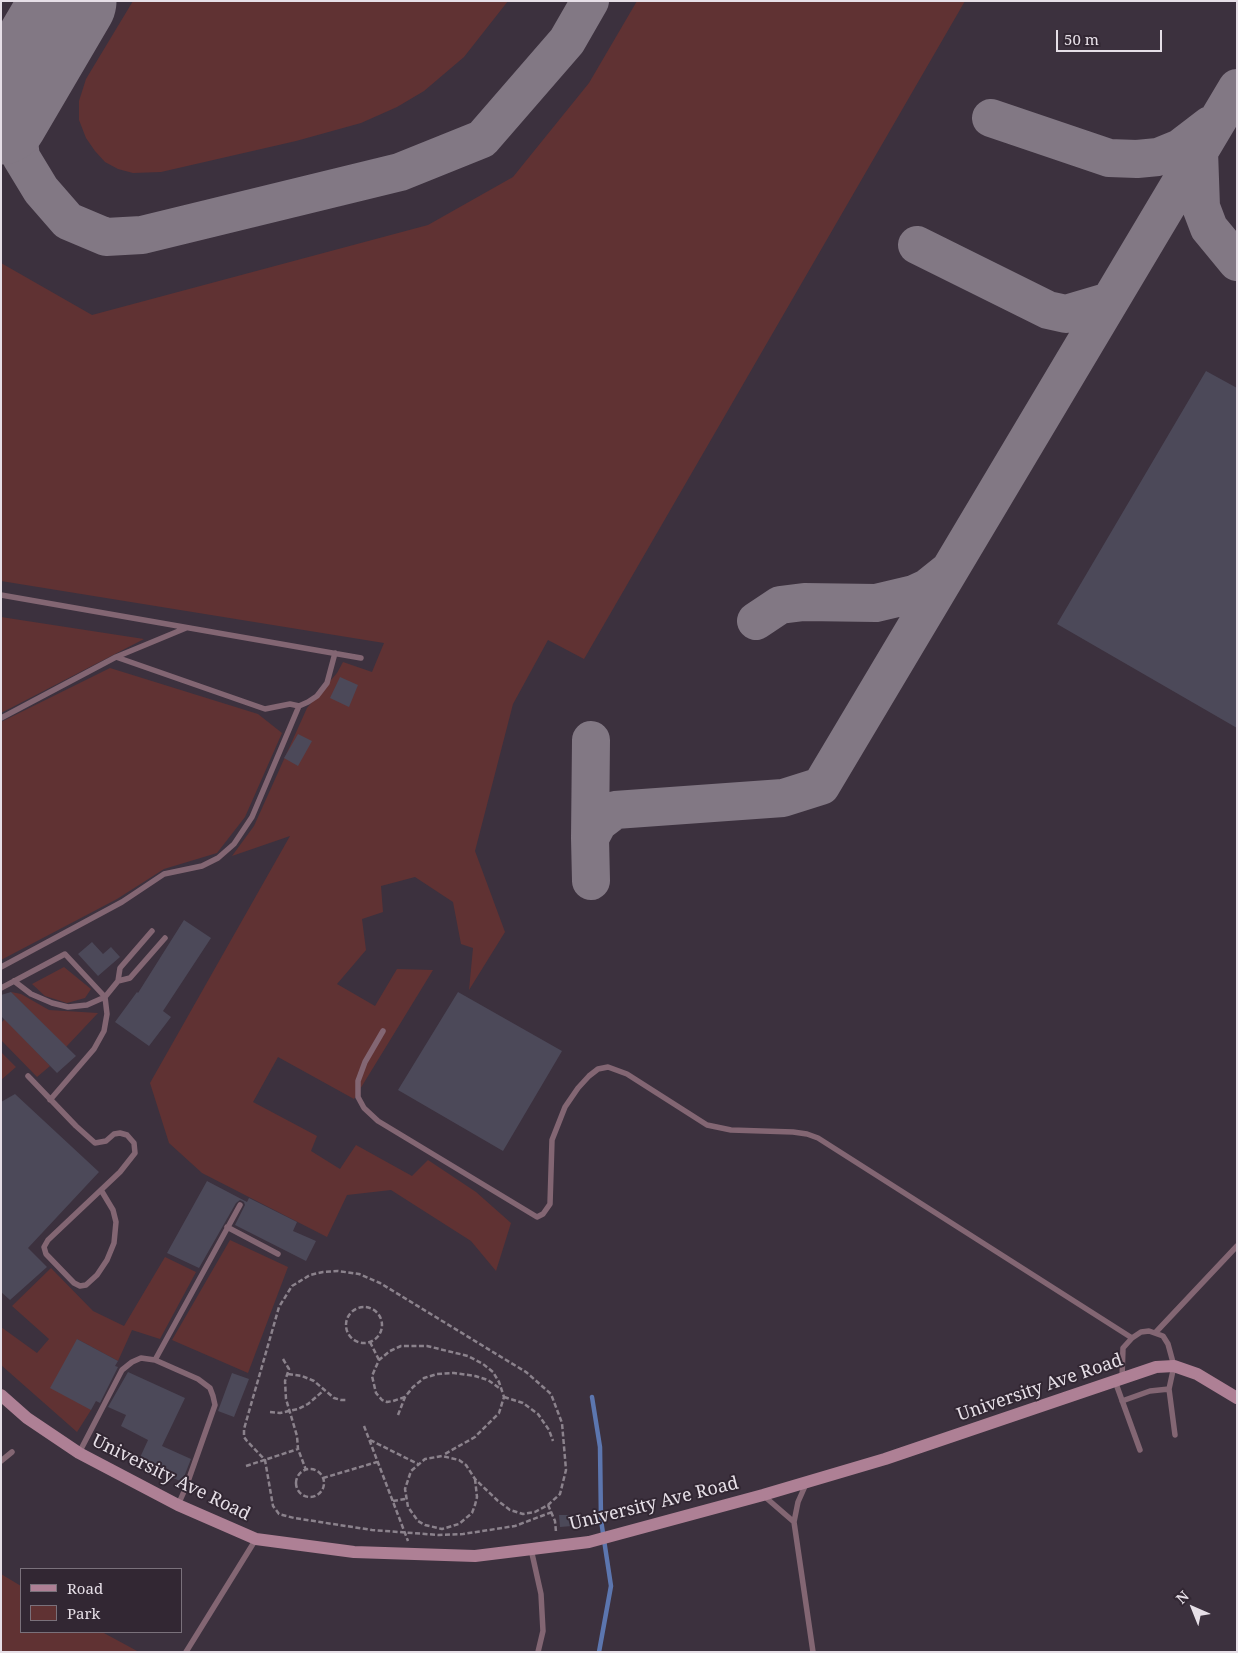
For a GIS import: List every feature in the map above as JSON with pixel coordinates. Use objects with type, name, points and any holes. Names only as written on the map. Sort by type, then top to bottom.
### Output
[{"type":"street","name":"University Ave Road","points":[[1,1395],[27,1418],[79,1453],[178,1505],[256,1539],[354,1552],[475,1556],[589,1542],[763,1495],[885,1459],[1156,1367],[1174,1366],[1197,1374],[1237,1398]]},
{"type":"lane","points":[[1,595],[361,658]]},
{"type":"lane","points":[[1,718],[116,657],[188,628]]},
{"type":"lane","points":[[116,657],[265,709],[290,704],[299,706],[317,696],[326,683],[335,653]]},
{"type":"lane","points":[[1,967],[122,902],[164,874],[202,866],[218,858],[234,844],[252,817],[299,706]]},
{"type":"lane","points":[[14,981],[39,999],[68,1007],[87,1005],[105,996],[118,981],[120,968],[152,931]]},
{"type":"lane","points":[[118,981],[130,978],[165,938]]},
{"type":"lane","points":[[1,988],[65,954],[105,996],[107,1014],[101,1037],[94,1049],[50,1100]]},
{"type":"lane","points":[[383,1031],[365,1062],[358,1081],[358,1097],[364,1108],[378,1121],[537,1217],[543,1214],[550,1204],[552,1140],[565,1107],[589,1076],[598,1069],[608,1067],[627,1074],[707,1125],[731,1130],[793,1132],[818,1138],[1132,1338]]},
{"type":"lane","points":[[28,1076],[50,1100],[96,1143],[120,1132],[127,1135],[134,1143],[135,1153],[130,1160],[48,1240],[44,1247],[46,1254],[74,1283],[80,1286],[86,1284],[97,1275],[107,1260],[114,1243],[116,1222],[114,1210],[101,1190]]},
{"type":"lane","points":[[155,1360],[240,1205]]},
{"type":"lane","points":[[228,1227],[278,1254]]},
{"type":"lane","points":[[1156,1332],[1237,1246]]},
{"type":"lane","points":[[1140,1450],[1122,1401],[1118,1380],[1123,1348],[1141,1332],[1149,1330],[1156,1332],[1163,1336],[1168,1344],[1174,1366],[1169,1389],[1175,1435]]},
{"type":"lane","points":[[79,1453],[122,1370],[132,1362],[141,1358],[155,1360],[198,1379],[210,1388],[214,1396],[214,1405],[178,1505]]},
{"type":"lane","points":[[1122,1401],[1150,1391],[1169,1389]]},
{"type":"lane","points":[[1,1462],[12,1452]]},
{"type":"lane","points":[[807,1482],[798,1502],[794,1522],[813,1652]]},
{"type":"lane","points":[[763,1495],[794,1522]]},
{"type":"lane","points":[[186,1652],[256,1539]]},
{"type":"lane","points":[[531,1549],[541,1594],[543,1631],[538,1652]]},
{"type":"path","points":[[475,1479],[477,1488],[476,1505],[466,1519],[451,1528],[434,1528],[425,1525],[412,1514],[405,1499],[407,1480],[411,1471],[418,1464],[433,1457],[442,1456],[459,1460],[475,1479],[498,1501],[516,1512],[523,1514],[535,1512],[548,1505],[560,1494],[566,1470],[562,1422],[551,1394],[526,1372],[380,1283],[359,1274],[338,1271],[323,1272],[310,1275],[292,1286],[285,1296],[272,1330],[244,1429],[244,1437],[265,1460],[273,1506],[279,1514],[372,1530],[439,1535],[463,1534],[515,1526],[552,1512]]},
{"type":"path","points":[[358,1308],[370,1308],[380,1316],[382,1322],[379,1334],[370,1342],[357,1342],[352,1339],[346,1328],[348,1316],[358,1308]]},
{"type":"path","points":[[370,1342],[378,1360]]},
{"type":"path","points":[[405,1397],[387,1402],[382,1400],[376,1393],[372,1376],[378,1360],[401,1346],[427,1346],[445,1349],[468,1356],[483,1364],[492,1372],[503,1391],[504,1397],[499,1413],[475,1437],[442,1456]]},
{"type":"path","points":[[283,1359],[289,1369],[285,1381],[286,1398],[297,1436],[298,1449],[306,1470]]},
{"type":"path","points":[[398,1416],[405,1397],[413,1387],[424,1378],[437,1374],[454,1373],[488,1380],[503,1391]]},
{"type":"path","points":[[288,1374],[302,1376],[314,1381],[334,1398],[347,1400]]},
{"type":"path","points":[[270,1412],[280,1413],[308,1404],[324,1391]]},
{"type":"path","points":[[504,1397],[523,1403],[531,1408],[544,1421],[553,1441]]},
{"type":"path","points":[[364,1426],[406,1533],[412,1555]]},
{"type":"path","points":[[369,1440],[418,1464]]},
{"type":"path","points":[[246,1466],[298,1449]]},
{"type":"path","points":[[324,1478],[378,1461]]},
{"type":"path","points":[[306,1470],[316,1470],[324,1478],[323,1489],[315,1496],[304,1495],[300,1492],[296,1482],[298,1476],[306,1470]]},
{"type":"path","points":[[393,1501],[405,1499]]},
{"type":"path","points":[[548,1505],[555,1521],[558,1546]]},
{"type":"green space","points":[[133,1],[508,1],[464,57],[424,91],[397,107],[361,123],[296,141],[161,172],[133,173],[118,169],[105,162],[95,151],[86,138],[79,120],[79,101],[86,79]]},
{"type":"green space","points":[[637,1],[965,1],[584,659],[548,640],[513,704],[475,851],[505,932],[469,990],[473,948],[461,944],[453,902],[415,877],[381,886],[383,912],[362,919],[366,950],[337,984],[375,1006],[397,969],[433,970],[354,1099],[278,1057],[253,1102],[317,1136],[311,1151],[340,1169],[356,1145],[412,1176],[428,1160],[476,1192],[511,1223],[496,1271],[471,1241],[391,1190],[347,1195],[327,1237],[202,1173],[169,1143],[150,1083],[290,836],[232,856],[254,826],[307,708],[337,673],[343,662],[372,672],[384,643],[1,581],[1,263],[92,315],[428,225],[513,177],[589,83]]},
{"type":"green space","points":[[1,617],[144,639],[1,713]]},
{"type":"green space","points":[[110,668],[258,714],[282,733],[245,817],[217,853],[164,869],[117,899],[1,960],[1,722]]},
{"type":"green space","points":[[64,967],[91,989],[85,998],[67,1003],[45,996],[32,984]]},
{"type":"green space","points":[[11,992],[21,994],[49,1010],[98,1013],[66,1047]]},
{"type":"green space","points":[[5,1019],[50,1066],[37,1077],[1,1040],[1,1023]]},
{"type":"green space","points":[[1,1052],[16,1067],[1,1080]]},
{"type":"green space","points":[[230,1240],[288,1267],[248,1373],[172,1340]]},
{"type":"green space","points":[[165,1257],[196,1272],[160,1339],[132,1330],[118,1361],[77,1339],[91,1410],[77,1432],[1,1365],[1,1327],[37,1353],[49,1339],[12,1306],[51,1268],[93,1311],[124,1326]]},
{"type":"green space","points":[[1,1574],[20,1585],[20,1633],[104,1633],[139,1652],[1,1652]]},
{"type":"building","points":[[1206,371],[1237,388],[1237,728],[1057,624]]},
{"type":"building","points":[[340,677],[358,685],[349,707],[330,698]]},
{"type":"building","points":[[298,734],[312,741],[298,766],[284,758]]},
{"type":"building","points":[[184,920],[211,938],[163,1011],[171,1017],[149,1046],[115,1022],[138,993]]},
{"type":"building","points":[[92,942],[103,954],[111,947],[120,957],[98,976],[78,954]]},
{"type":"building","points":[[11,992],[76,1056],[57,1073],[1,1016],[1,995]]},
{"type":"building","points":[[458,992],[562,1051],[503,1151],[398,1090]]},
{"type":"building","points":[[15,1094],[99,1172],[28,1248],[47,1267],[10,1300],[1,1292],[1,1102]]},
{"type":"building","points":[[207,1181],[247,1202],[249,1198],[297,1222],[293,1231],[316,1241],[306,1261],[235,1225],[245,1205],[240,1200],[236,1203],[199,1268],[167,1253]]},
{"type":"building","points":[[77,1339],[118,1361],[115,1366],[118,1367],[100,1403],[96,1401],[91,1410],[50,1388]]},
{"type":"building","points":[[128,1372],[185,1398],[162,1446],[191,1459],[182,1482],[138,1462],[148,1440],[121,1426],[126,1415],[108,1407]]},
{"type":"building","points":[[232,1373],[249,1379],[234,1417],[218,1411]]},
{"type":"building","points":[[559,1515],[572,1515],[572,1526],[560,1527]]},
{"type":"waterway","points":[[592,1397],[600,1447],[601,1520],[611,1586],[599,1652]]},
{"type":"taxiway","points":[[24,79],[16,120],[21,157],[41,190],[68,221],[106,237],[142,235],[400,172],[482,139],[567,41],[590,1]]},
{"type":"taxiway","points":[[591,881],[590,838],[598,823],[615,810],[783,798],[821,786],[1237,88]]},
{"type":"taxiway","points":[[991,118],[1109,158],[1137,159],[1158,157],[1180,148],[1210,125]]},
{"type":"taxiway","points":[[1199,151],[1201,207],[1209,228],[1237,262]]},
{"type":"taxiway","points":[[917,245],[1048,310],[1066,314],[1110,301]]},
{"type":"taxiway","points":[[756,621],[780,605],[804,602],[876,603],[914,594],[927,588],[947,572]]},
{"type":"taxiway","points":[[590,838],[591,740]]},
{"type":"runway","points":[[1,117],[69,1]]}]
